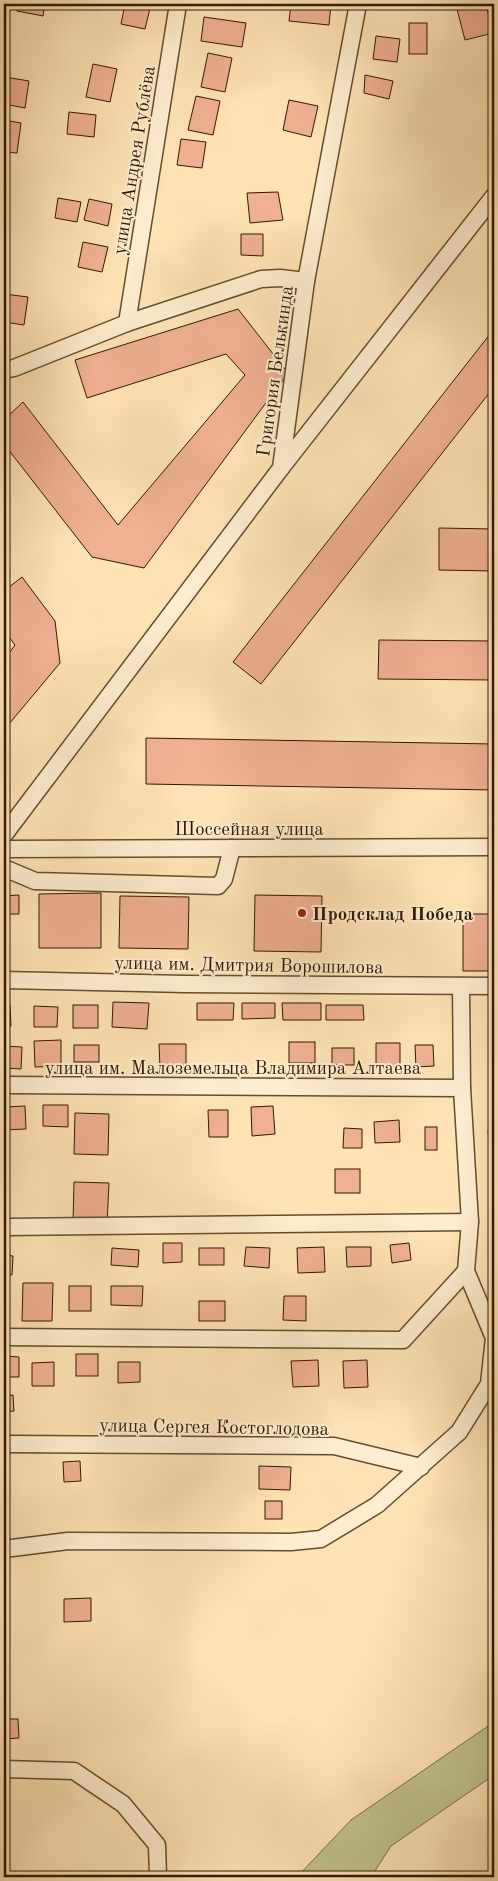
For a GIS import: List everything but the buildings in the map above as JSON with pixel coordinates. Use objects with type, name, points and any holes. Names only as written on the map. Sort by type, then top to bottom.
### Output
[{"type":"street","name":"улица Андрея Рублёва","points":[[127,323],[178,4]]},
{"type":"street","name":"Григория Белькинда","points":[[4,835],[281,468],[306,281],[358,4]]},
{"type":"street","points":[[281,468],[494,196]]},
{"type":"street","points":[[4,370],[127,323],[261,279],[280,278],[306,281]]},
{"type":"street","name":"Шоссейная улица","points":[[4,849],[494,847]]},
{"type":"street","points":[[4,868],[35,881],[218,886],[224,880],[232,848]]},
{"type":"street","name":"улица им. Дмитрия Ворошилова","points":[[4,980],[176,984],[494,986]]},
{"type":"street","points":[[4,1549],[68,1541],[291,1542],[321,1539],[377,1506],[459,1432],[489,1384],[494,1338],[466,1271],[470,1222],[462,1088],[461,986]]},
{"type":"street","name":"улица им. Малоземельца Владимира Алтаева","points":[[4,1085],[462,1088]]},
{"type":"street","points":[[4,1227],[470,1222]]},
{"type":"street","points":[[4,1337],[403,1340],[466,1271]]},
{"type":"street","name":"улица Сергея Костоглодова","points":[[4,1444],[334,1446],[421,1467]]},
{"type":"street","points":[[4,1770],[74,1772],[123,1804],[157,1845],[158,1877]]},
{"type":"green space","points":[[494,1722],[494,1775],[391,1846],[371,1877],[297,1877],[351,1820]]},
{"type":"place","name":"Продсклад Победа","points":[[302,913]]}]
